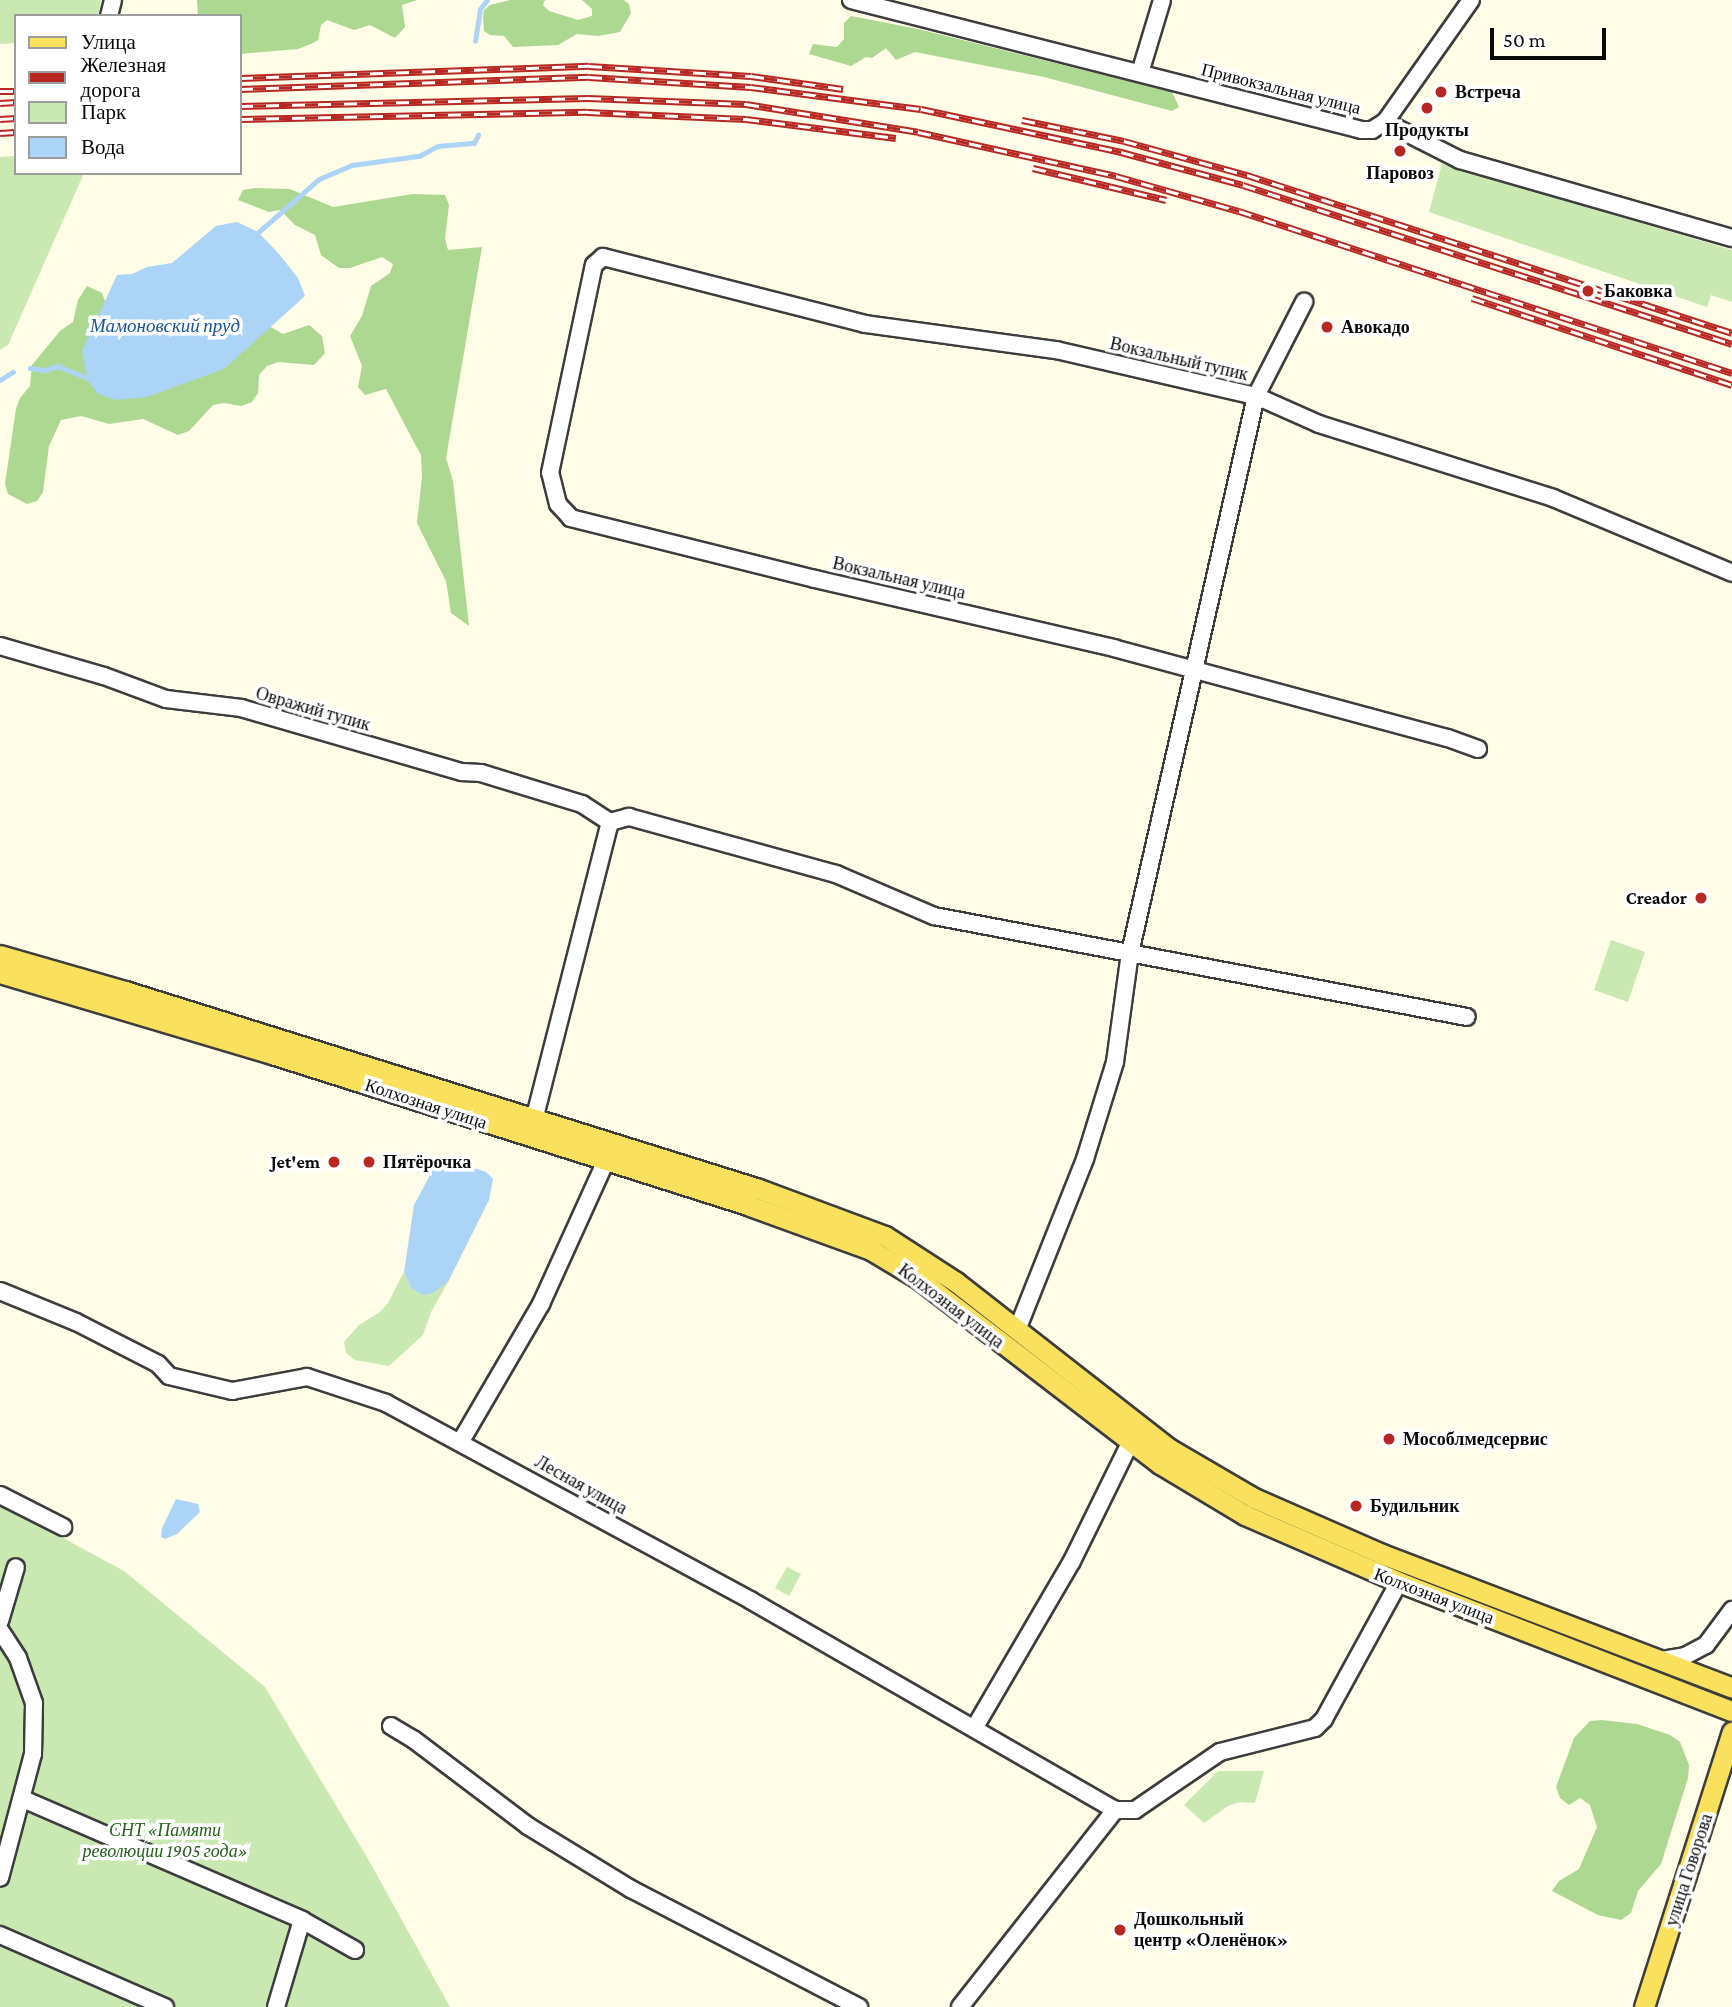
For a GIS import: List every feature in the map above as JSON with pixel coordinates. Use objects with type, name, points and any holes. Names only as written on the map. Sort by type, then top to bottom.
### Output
[{"type":"main road","name":"Колхозная улица","points":[[0,955],[125,991],[756,1188],[885,1236],[947,1275],[1170,1449],[1254,1498],[1382,1554],[1732,1688]]},
{"type":"main road","name":"Колхозная улица","points":[[0,973],[275,1055],[824,1232],[898,1265],[1130,1443],[1188,1484],[1245,1515],[1399,1583],[1732,1711]]},
{"type":"main road","name":"улица Говорова","points":[[1644,2007],[1732,1732]]},
{"type":"street","name":"Привокзальная улица","points":[[851,0],[1362,130],[1371,130],[1385,122]]},
{"type":"street","points":[[1140,73],[1162,0]]},
{"type":"street","points":[[1471,0],[1385,122],[1460,160],[1732,238]]},
{"type":"street","name":"Вокзальный тупик","points":[[597,260],[603,257],[865,324],[1056,350],[1256,396],[1319,424],[1553,498],[1732,573]]},
{"type":"street","name":"Вокзальная улица","points":[[597,260],[550,473],[558,504],[571,518],[1193,668],[1478,749]]},
{"type":"street","points":[[1017,1330],[1059,1231],[1115,1062],[1130,953],[1256,396],[1304,302]]},
{"type":"street","name":"Овражий тупик","points":[[0,646],[104,676],[166,699],[242,708],[462,772],[481,773],[582,804],[610,822]]},
{"type":"street","points":[[534,1120],[610,822],[629,817],[836,874],[934,916],[1467,1017]]},
{"type":"street","points":[[460,1441],[541,1304],[606,1161]]},
{"type":"street","name":"Лесная улица","points":[[0,1291],[76,1322],[158,1364],[169,1376],[232,1391],[307,1377],[386,1403],[460,1441],[975,1727],[1115,1810]]},
{"type":"street","points":[[975,1727],[1072,1561],[1130,1443]]},
{"type":"street","points":[[0,1495],[63,1527]]},
{"type":"street","points":[[0,1621],[16,1567]]},
{"type":"street","points":[[960,2007],[1115,1810],[1135,1810],[1220,1752],[1315,1728],[1324,1719],[1399,1583]]},
{"type":"street","points":[[1662,1660],[1685,1657],[1706,1645],[1732,1610]]},
{"type":"street","points":[[0,1630],[18,1658],[34,1703],[33,1754],[0,1878]]},
{"type":"street","points":[[391,1726],[413,1739],[527,1826],[631,1889],[859,2007]]},
{"type":"street","points":[[23,1798],[302,1920],[355,1950]]},
{"type":"street","points":[[276,2007],[302,1920]]},
{"type":"street","points":[[0,1935],[165,2007]]},
{"type":"green space","points":[[0,0],[101,0],[98,14],[14,14],[14,43],[0,44]]},
{"type":"green space","points":[[197,0],[417,0],[402,5],[405,27],[395,38],[370,25],[354,30],[327,20],[321,25],[318,40],[311,44],[298,49],[242,54],[242,14],[198,14]]},
{"type":"green space","points":[[510,0],[545,0],[543,5],[549,11],[578,20],[592,16],[592,9],[582,0],[624,0],[629,4],[631,13],[620,32],[598,36],[577,34],[558,45],[513,47],[504,36],[490,35],[484,31],[483,17],[484,10],[490,5]]},
{"type":"green space","points":[[851,16],[918,29],[1172,92],[1179,107],[1172,111],[1044,77],[915,52],[896,60],[886,48],[872,58],[866,57],[851,66],[809,54],[813,44],[837,47],[844,39],[844,23]]},
{"type":"green space","points":[[14,156],[14,175],[83,175],[8,345],[0,350],[0,157]]},
{"type":"green space","points":[[1442,164],[1732,250],[1732,302],[1711,295],[1707,307],[1429,212]]},
{"type":"green space","points":[[290,189],[333,207],[413,194],[445,195],[449,205],[445,238],[448,250],[482,247],[446,458],[453,481],[469,626],[451,613],[446,581],[417,523],[422,477],[421,455],[386,389],[365,395],[358,387],[362,366],[350,336],[362,316],[371,286],[390,273],[393,264],[382,257],[350,268],[339,268],[321,255],[315,235],[295,225],[280,210],[269,212],[238,200],[243,190]]},
{"type":"green space","points":[[87,286],[102,293],[106,304],[91,326],[224,369],[269,326],[283,334],[309,325],[322,336],[325,353],[314,365],[278,362],[267,366],[259,375],[258,393],[252,402],[241,406],[224,403],[213,405],[189,431],[178,435],[143,419],[109,424],[81,416],[61,420],[49,446],[43,492],[37,501],[27,504],[8,494],[5,484],[16,409],[20,398],[30,386],[32,365],[60,331],[73,322],[78,300]]},
{"type":"green space","points":[[1611,940],[1645,952],[1628,1002],[1594,990]]},
{"type":"green space","points":[[404,1272],[411,1288],[433,1292],[448,1282],[431,1312],[423,1335],[389,1366],[355,1360],[346,1353],[344,1342],[359,1325],[380,1312],[388,1303]]},
{"type":"green space","name":"СНТ «Памяти революции 1905 года»","points":[[0,1504],[124,1571],[265,1687],[368,1859],[450,2007],[0,2007]]},
{"type":"green space","points":[[787,1567],[801,1574],[789,1596],[775,1588]]},
{"type":"green space","points":[[1590,1721],[1637,1724],[1670,1735],[1680,1742],[1689,1765],[1688,1778],[1661,1864],[1638,1891],[1631,1913],[1621,1920],[1598,1915],[1552,1891],[1559,1881],[1579,1869],[1597,1827],[1590,1805],[1580,1798],[1569,1805],[1560,1798],[1556,1787],[1574,1738]]},
{"type":"green space","points":[[1218,1771],[1264,1771],[1255,1803],[1240,1802],[1228,1806],[1204,1823],[1184,1805]]},
{"type":"water","name":"Мамоновский пруд","points":[[237,222],[258,232],[279,254],[298,278],[305,296],[224,369],[147,397],[116,400],[98,394],[88,381],[82,351],[117,275],[132,274],[147,267],[172,263],[216,226]]},
{"type":"water","points":[[453,1161],[486,1172],[493,1179],[489,1200],[448,1282],[433,1293],[423,1295],[411,1288],[404,1272],[414,1205],[436,1164]]},
{"type":"water","points":[[176,1499],[198,1504],[200,1512],[177,1534],[165,1539],[161,1537],[162,1528]]},
{"type":"waterway","points":[[475,41],[480,9],[487,0]]},
{"type":"waterway","points":[[254,236],[319,179],[352,165],[419,156],[438,146],[474,143],[478,135]]},
{"type":"waterway","points":[[30,368],[45,370],[58,366],[91,379]]},
{"type":"waterway","points":[[0,380],[13,372]]},
{"type":"railway","points":[[242,78],[589,66],[751,76],[843,89]]},
{"type":"railway","points":[[242,89],[589,77],[751,87],[921,109],[1121,152],[1243,185],[1732,344]]},
{"type":"railway","points":[[0,91],[14,91]]},
{"type":"railway","points":[[242,106],[588,98],[746,104],[918,132],[1116,176],[1239,211],[1732,373]]},
{"type":"railway","points":[[0,103],[14,102]]},
{"type":"railway","points":[[242,119],[587,112],[746,119],[896,138]]},
{"type":"railway","points":[[0,119],[14,118]]},
{"type":"railway","points":[[1022,120],[1124,141],[1247,175],[1732,333]]},
{"type":"railway","points":[[0,133],[14,132]]},
{"type":"railway","points":[[1033,168],[1166,200]]},
{"type":"railway","points":[[1472,298],[1732,385]]},
{"type":"place","name":"Встреча","points":[[1441,92]]},
{"type":"place","name":"Продукты","points":[[1427,108]]},
{"type":"place","name":"Паровоз","points":[[1400,151]]},
{"type":"place","name":"Баковка","points":[[1588,291]]},
{"type":"place","name":"Авокадо","points":[[1327,327]]},
{"type":"place","name":"Creador","points":[[1701,898]]},
{"type":"place","name":"Jet'em","points":[[334,1162]]},
{"type":"place","name":"Пятёрочка","points":[[369,1162]]},
{"type":"place","name":"Мособлмедсервис","points":[[1389,1439]]},
{"type":"place","name":"Будильник","points":[[1356,1506]]},
{"type":"place","name":"Дошкольный центр «Оленёнок»","points":[[1120,1930]]}]
